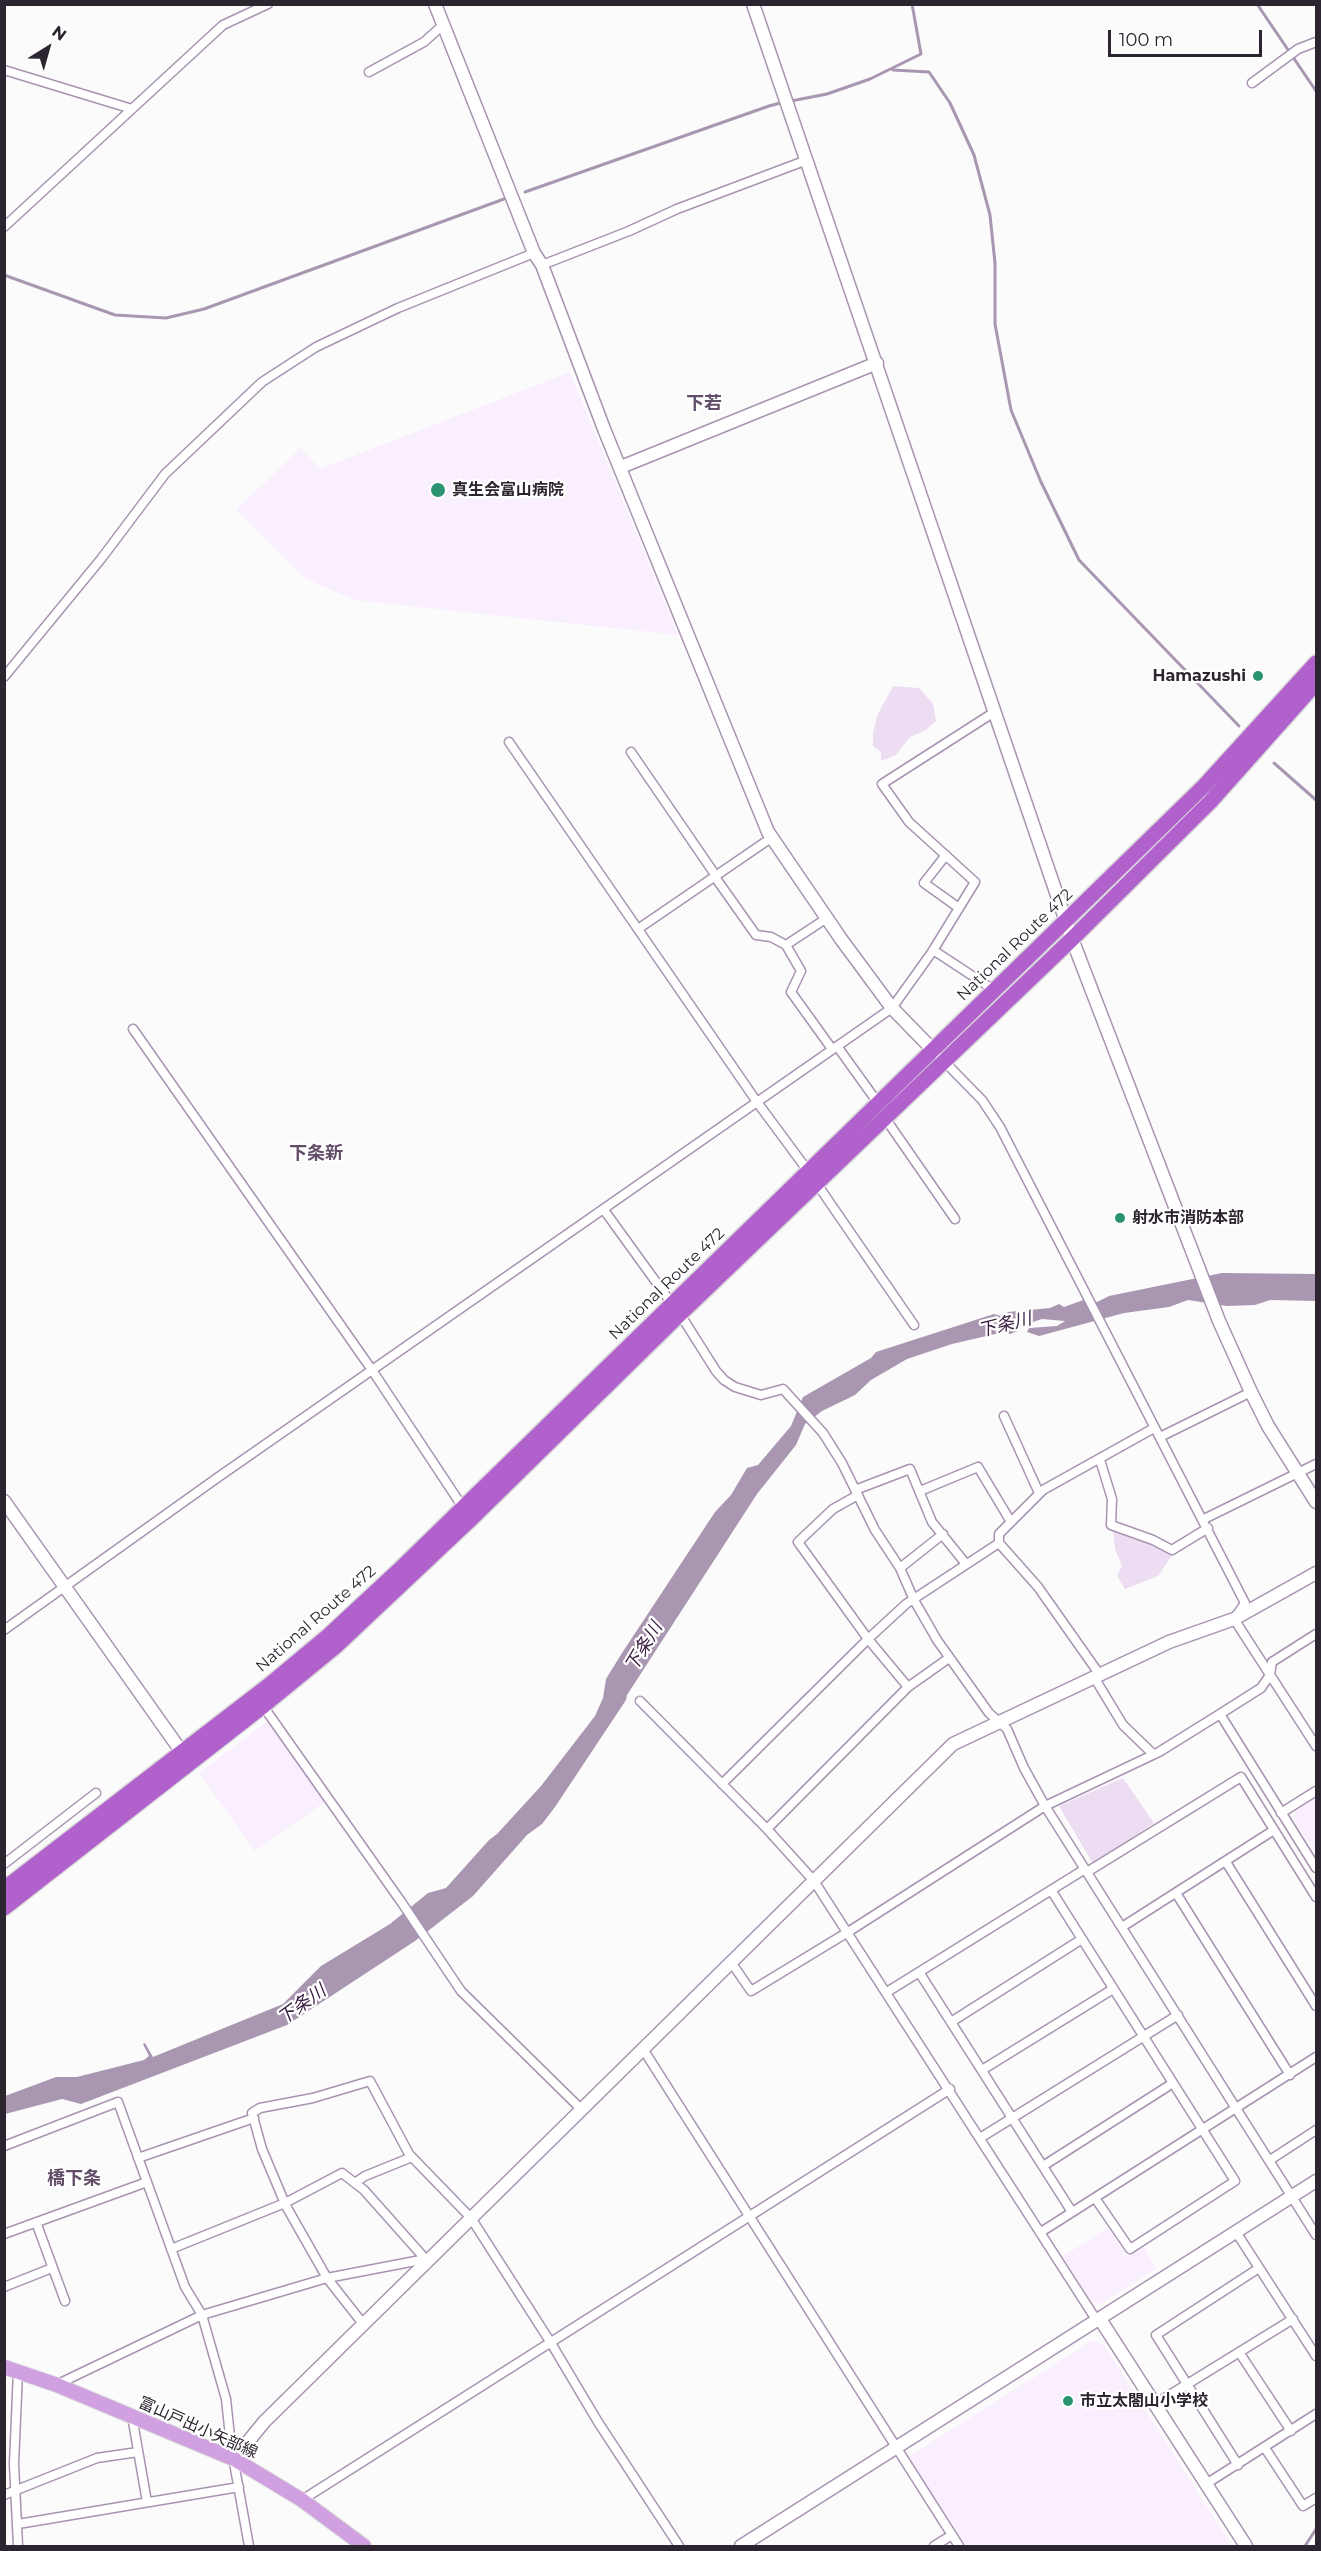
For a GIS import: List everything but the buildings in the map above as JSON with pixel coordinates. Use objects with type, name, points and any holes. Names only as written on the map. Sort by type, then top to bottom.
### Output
[{"type":"highway","name":"National Route 472","points":[[4,1889],[268,1686],[328,1636],[462,1506],[676,1309],[817,1184],[885,1118],[994,990],[1204,786],[1317,663]]},
{"type":"highway","name":"National Route 472","points":[[4,1908],[335,1647],[465,1526],[808,1171],[878,1104],[938,1056],[1072,939],[1211,801],[1317,683]]},
{"type":"main road","name":"富山戸出小矢部線","points":[[11,2369],[57,2385],[234,2459],[302,2500],[364,2547]]},
{"type":"street","points":[[4,227],[223,25],[268,4]]},
{"type":"street","points":[[435,4],[534,253],[542,265],[604,429],[771,838],[892,1008],[982,1100],[1000,1127],[1076,1278],[1105,1327],[1154,1428],[1206,1524],[1245,1603],[1234,1618]]},
{"type":"street","points":[[753,4],[1072,939],[1219,1321],[1251,1392],[1297,1473],[1317,1502]]},
{"type":"street","points":[[369,72],[424,42],[444,24]]},
{"type":"street","points":[[1252,83],[1298,48],[1317,42]]},
{"type":"street","points":[[4,70],[132,109]]},
{"type":"street","points":[[542,265],[629,231],[677,208],[807,160]]},
{"type":"street","points":[[4,677],[101,559],[165,474],[262,382],[316,347],[398,308],[534,253]]},
{"type":"street","points":[[621,467],[877,363]]},
{"type":"street","points":[[4,1630],[372,1370],[892,1008],[933,950],[975,882],[909,822],[882,784],[996,711]]},
{"type":"street","points":[[508,742],[808,1171]]},
{"type":"street","points":[[631,752],[756,935],[771,937],[786,945],[801,970],[791,992],[878,1104]]},
{"type":"street","points":[[638,929],[771,838]]},
{"type":"street","points":[[946,855],[924,882],[959,908]]},
{"type":"street","points":[[786,945],[826,918]]},
{"type":"street","points":[[933,950],[994,990]]},
{"type":"street","points":[[133,1029],[372,1370],[462,1506]]},
{"type":"street","points":[[885,1118],[955,1218]]},
{"type":"street","points":[[817,1184],[914,1325]]},
{"type":"street","points":[[604,1210],[724,1380],[735,1387],[761,1395],[783,1389],[823,1433],[875,1530],[900,1568],[914,1600],[949,1658],[989,1713],[1007,1729],[1024,1768],[1045,1806],[1316,2233]]},
{"type":"street","points":[[1160,1437],[1251,1392]]},
{"type":"street","points":[[1004,1416],[1039,1493]]},
{"type":"street","points":[[1153,1754],[1123,1725],[1097,1676],[1038,1587],[999,1543],[999,1534],[1039,1493],[1154,1428]]},
{"type":"street","points":[[1100,1460],[1112,1499],[1111,1525],[1153,1540],[1172,1550],[1206,1524],[1317,1464]]},
{"type":"street","points":[[920,1491],[978,1467],[1011,1522]]},
{"type":"street","points":[[908,1687],[868,1639],[798,1542],[834,1509],[856,1493],[910,1468],[932,1522],[966,1564]]},
{"type":"street","points":[[4,1501],[181,1751]]},
{"type":"street","points":[[900,1568],[943,1534]]},
{"type":"street","points":[[722,1784],[868,1639],[914,1600],[999,1543]]},
{"type":"street","points":[[234,2459],[264,2422],[953,1744],[1169,1642],[1234,1618],[1317,1573]]},
{"type":"street","points":[[1234,1618],[1317,1746]]},
{"type":"street","points":[[731,1962],[750,1991],[848,1932],[1045,1806],[1153,1754],[1220,1714],[1261,1688],[1270,1675],[1272,1662],[1317,1634]]},
{"type":"street","points":[[767,1829],[908,1687],[949,1658]]},
{"type":"street","points":[[640,1701],[767,1829],[814,1881],[1246,2547]]},
{"type":"street","points":[[263,1706],[461,1991],[581,2109]]},
{"type":"street","points":[[1220,1714],[1317,1868]]},
{"type":"street","points":[[887,1992],[1051,1890],[1241,1777],[1317,1897]]},
{"type":"street","points":[[1281,1813],[1317,1791]]},
{"type":"street","points":[[4,1864],[96,1793]]},
{"type":"street","points":[[1122,1927],[1274,1830]]},
{"type":"street","points":[[1226,1862],[1317,2006]]},
{"type":"street","points":[[1051,1890],[1235,2181],[1130,2249],[1095,2198]]},
{"type":"street","points":[[1176,1893],[1290,2075]]},
{"type":"street","points":[[951,2022],[1082,1939]]},
{"type":"street","points":[[919,1972],[1072,2212]]},
{"type":"street","points":[[981,2070],[1113,1989]]},
{"type":"street","points":[[980,2138],[1178,2015]]},
{"type":"street","points":[[643,2049],[959,2547]]},
{"type":"street","points":[[1041,2232],[1317,2058]]},
{"type":"street","points":[[364,2325],[327,2278],[285,2203],[262,2149],[252,2113],[260,2108],[313,2098],[370,2081],[412,2157],[471,2218],[679,2547]]},
{"type":"street","points":[[1043,2166],[1173,2083]]},
{"type":"street","points":[[302,2500],[950,2089]]},
{"type":"street","points":[[4,2146],[118,2102],[185,2287],[202,2315],[226,2399],[231,2445],[249,2547]]},
{"type":"street","points":[[138,2158],[254,2118]]},
{"type":"street","points":[[1270,2160],[1317,2130]]},
{"type":"street","points":[[356,2182],[365,2176],[412,2157]]},
{"type":"street","points":[[171,2248],[285,2203],[342,2173],[356,2182],[427,2261]]},
{"type":"street","points":[[741,2547],[1317,2181]]},
{"type":"street","points":[[4,2234],[147,2182]]},
{"type":"street","points":[[36,2222],[65,2301]]},
{"type":"street","points":[[1236,2232],[1317,2356]]},
{"type":"street","points":[[57,2385],[202,2315],[327,2278],[427,2261]]},
{"type":"street","points":[[4,2287],[52,2268]]},
{"type":"street","points":[[1238,2465],[1156,2335],[1259,2268]]},
{"type":"street","points":[[1155,2404],[1293,2319]]},
{"type":"street","points":[[1239,2352],[1292,2431]]},
{"type":"street","points":[[11,2369],[18,2547]]},
{"type":"street","points":[[1206,2484],[1317,2414]]},
{"type":"street","points":[[132,2416],[147,2502]]},
{"type":"street","points":[[1265,2448],[1303,2506],[1317,2498]]},
{"type":"street","points":[[4,2495],[97,2458],[138,2452]]},
{"type":"street","points":[[18,2524],[239,2487]]},
{"type":"street","points":[[934,2547],[952,2535]]},
{"type":"shaded area","name":"真生会富山病院","points":[[570,372],[678,635],[354,600],[303,577],[236,510],[301,448],[320,469]]},
{"type":"shaded area","points":[[893,686],[919,688],[933,704],[936,721],[926,730],[910,737],[896,755],[881,761],[881,752],[873,746],[873,733],[877,716]]},
{"type":"shaded area","points":[[1113,1529],[1173,1554],[1158,1576],[1125,1589],[1117,1576],[1122,1566],[1115,1549]]},
{"type":"shaded area","points":[[268,1721],[325,1802],[255,1851],[199,1773]]},
{"type":"shaded area","points":[[1123,1778],[1154,1823],[1093,1864],[1059,1806]]},
{"type":"shaded area","points":[[1316,1797],[1316,1853],[1294,1820],[1296,1811]]},
{"type":"shaded area","points":[[1108,2228],[1127,2257],[1144,2247],[1156,2268],[1101,2304],[1091,2301],[1063,2256]]},
{"type":"shaded area","name":"市立太閤山小学校","points":[[1093,2340],[1104,2345],[1232,2546],[966,2546],[908,2457]]},
{"type":"water","name":"下条川","points":[[1222,1273],[1316,1274],[1316,1301],[1270,1300],[1255,1305],[1227,1306],[1188,1300],[1169,1307],[1124,1313],[1039,1336],[1027,1332],[1029,1328],[1057,1326],[1065,1321],[1042,1319],[1018,1327],[1018,1331],[1010,1334],[1004,1332],[952,1344],[907,1359],[871,1380],[855,1395],[822,1411],[805,1424],[796,1445],[757,1494],[555,1807],[542,1824],[527,1835],[473,1896],[415,1941],[287,2025],[81,2104],[62,2099],[5,2114],[5,2096],[56,2077],[77,2077],[144,2060],[149,2056],[143,2044],[145,2043],[153,2057],[283,2004],[321,1966],[390,1924],[428,1893],[446,1888],[541,1786],[595,1716],[603,1698],[606,1679],[622,1653],[715,1512],[731,1495],[747,1468],[758,1465],[791,1426],[803,1397],[871,1358],[876,1352],[994,1314],[1004,1317],[1008,1312],[1050,1308],[1059,1304],[1064,1307],[1086,1299],[1097,1302],[1109,1296]]},
{"type":"waterway","points":[[791,101],[827,94],[870,79],[921,54],[912,4]]},
{"type":"waterway","points":[[1257,4],[1316,91]]},
{"type":"waterway","points":[[893,70],[929,72],[950,103],[974,155],[990,215],[995,263],[995,324],[1011,410],[1041,482],[1079,560],[1239,726]]},
{"type":"waterway","points":[[525,192],[784,102]]},
{"type":"waterway","points":[[4,275],[115,315],[166,318],[204,309],[504,199]]},
{"type":"waterway","points":[[1274,763],[1316,800]]},
{"type":"waterway","points":[[1305,2546],[1316,2529]]},
{"type":"place","name":"真生会富山病院","points":[[438,490]]},
{"type":"place","name":"Hamazushi","points":[[1258,676]]},
{"type":"place","name":"射水市消防本部","points":[[1120,1218]]},
{"type":"place","name":"市立太閤山小学校","points":[[1068,2401]]},
{"type":"district","name":"下若","points":[[704,404]]},
{"type":"district","name":"下条新","points":[[316,1154]]},
{"type":"district","name":"橋下条","points":[[74,2179]]}]
